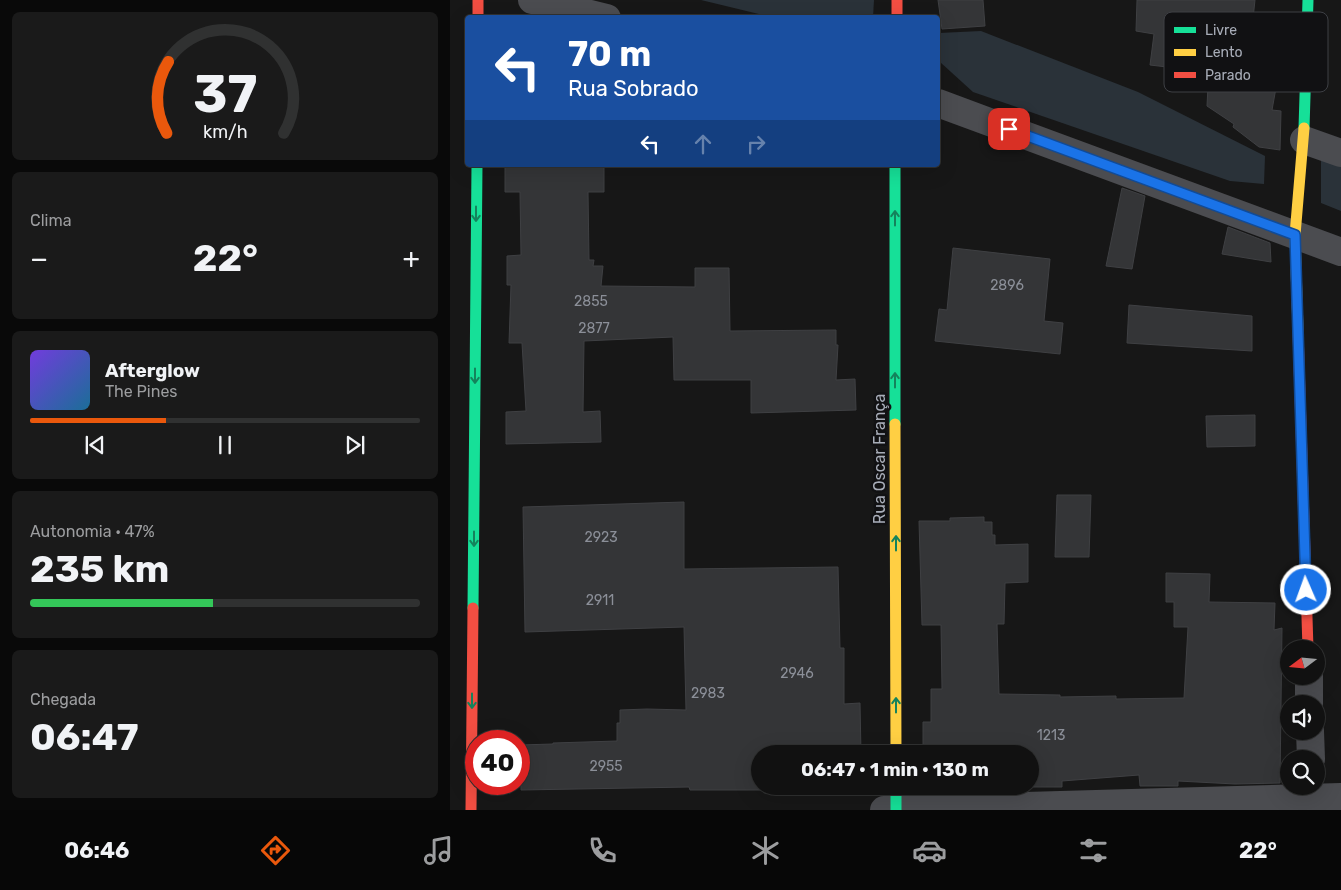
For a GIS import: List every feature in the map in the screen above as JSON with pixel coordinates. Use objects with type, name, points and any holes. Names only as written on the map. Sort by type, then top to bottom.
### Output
[{"type":"street","points":[[478,0],[478,15]]},
{"type":"street","points":[[532,0],[594,15]]},
{"type":"street","points":[[897,15],[898,0]]},
{"type":"street","points":[[1305,92],[1304,140],[1295,235],[1308,640]]},
{"type":"street","points":[[940,104],[1341,252]]},
{"type":"street","points":[[1304,140],[1341,153]]},
{"type":"street","points":[[471,810],[477,167]]},
{"type":"street","name":"Rua Oscar França","points":[[895,167],[896,745]]},
{"type":"street","points":[[896,795],[896,810]]},
{"type":"street","points":[[884,810],[1341,797]]},
{"type":"shaded area","points":[[701,0],[874,0],[873,15],[763,15]]},
{"type":"shaded area","points":[[981,31],[1138,92],[1265,156],[1264,184],[1230,181],[973,92],[940,62],[940,33]]},
{"type":"shaded area","points":[[1321,155],[1341,161],[1341,211],[1321,203]]},
{"type":"building","points":[[938,0],[983,0],[985,26],[942,29]]},
{"type":"building","points":[[1137,0],[1255,0],[1254,12],[1164,12],[1164,67],[1150,65],[1154,34],[1136,31]]},
{"type":"building","points":[[1208,92],[1275,92],[1272,110],[1281,111],[1280,150],[1259,147],[1233,127],[1234,124],[1207,106]]},
{"type":"building","points":[[505,167],[604,167],[604,192],[588,192],[589,260],[594,260],[593,266],[603,266],[601,286],[695,287],[695,268],[729,268],[730,331],[836,330],[836,345],[838,345],[836,380],[855,379],[856,410],[751,413],[751,380],[674,380],[673,337],[584,341],[583,412],[600,411],[601,442],[506,444],[506,412],[526,411],[522,343],[509,343],[511,285],[507,285],[507,256],[521,255],[520,192],[505,192]]},
{"type":"building","points":[[1122,188],[1145,196],[1132,269],[1106,266]]},
{"type":"building","points":[[1228,227],[1270,243],[1271,262],[1222,254]]},
{"type":"building","points":[[953,248],[1050,259],[1044,321],[1063,323],[1060,354],[935,341],[939,309],[947,310]]},
{"type":"building","points":[[1129,305],[1252,316],[1252,351],[1127,343]]},
{"type":"building","points":[[1255,415],[1255,446],[1207,447],[1206,416]]},
{"type":"building","points":[[1057,495],[1091,495],[1089,557],[1055,557]]},
{"type":"building","points":[[684,502],[684,569],[838,567],[840,648],[844,648],[844,704],[860,703],[861,745],[751,745],[751,790],[690,790],[689,787],[530,790],[530,745],[617,741],[617,723],[620,723],[620,710],[686,710],[684,627],[525,632],[523,507]]},
{"type":"building","points":[[984,517],[984,522],[992,522],[992,535],[995,535],[995,545],[1028,544],[1028,582],[1005,583],[1004,624],[997,624],[999,694],[1060,695],[1060,697],[1116,696],[1116,699],[1184,698],[1188,627],[1174,627],[1174,602],[1166,602],[1166,573],[1210,574],[1209,602],[1275,603],[1274,630],[1282,628],[1282,640],[1280,640],[1280,783],[1235,784],[1178,781],[1178,786],[1140,786],[1139,775],[1062,781],[1062,787],[1039,787],[1039,745],[923,745],[923,722],[931,722],[931,689],[942,689],[941,625],[922,625],[919,521],[950,521],[950,518]]},
{"type":"traffic: fast","points":[[1308,0],[1308,12]]},
{"type":"traffic: fast","points":[[1304,128],[1305,92]]},
{"type":"traffic: fast","points":[[473,608],[477,167]]},
{"type":"traffic: fast","points":[[895,167],[895,424]]},
{"type":"traffic: fast","points":[[896,795],[896,810]]},
{"type":"traffic: slow","points":[[1298,330],[1295,235],[1304,128]]},
{"type":"traffic: slow","points":[[895,424],[896,745]]},
{"type":"traffic: jam","points":[[478,0],[478,15]]},
{"type":"traffic: jam","points":[[897,0],[897,15]]},
{"type":"traffic: jam","points":[[1298,330],[1308,640]]},
{"type":"traffic: jam","points":[[471,810],[473,608]]},
{"type":"route","points":[[1009,129],[1295,235],[1306,590]]}]
